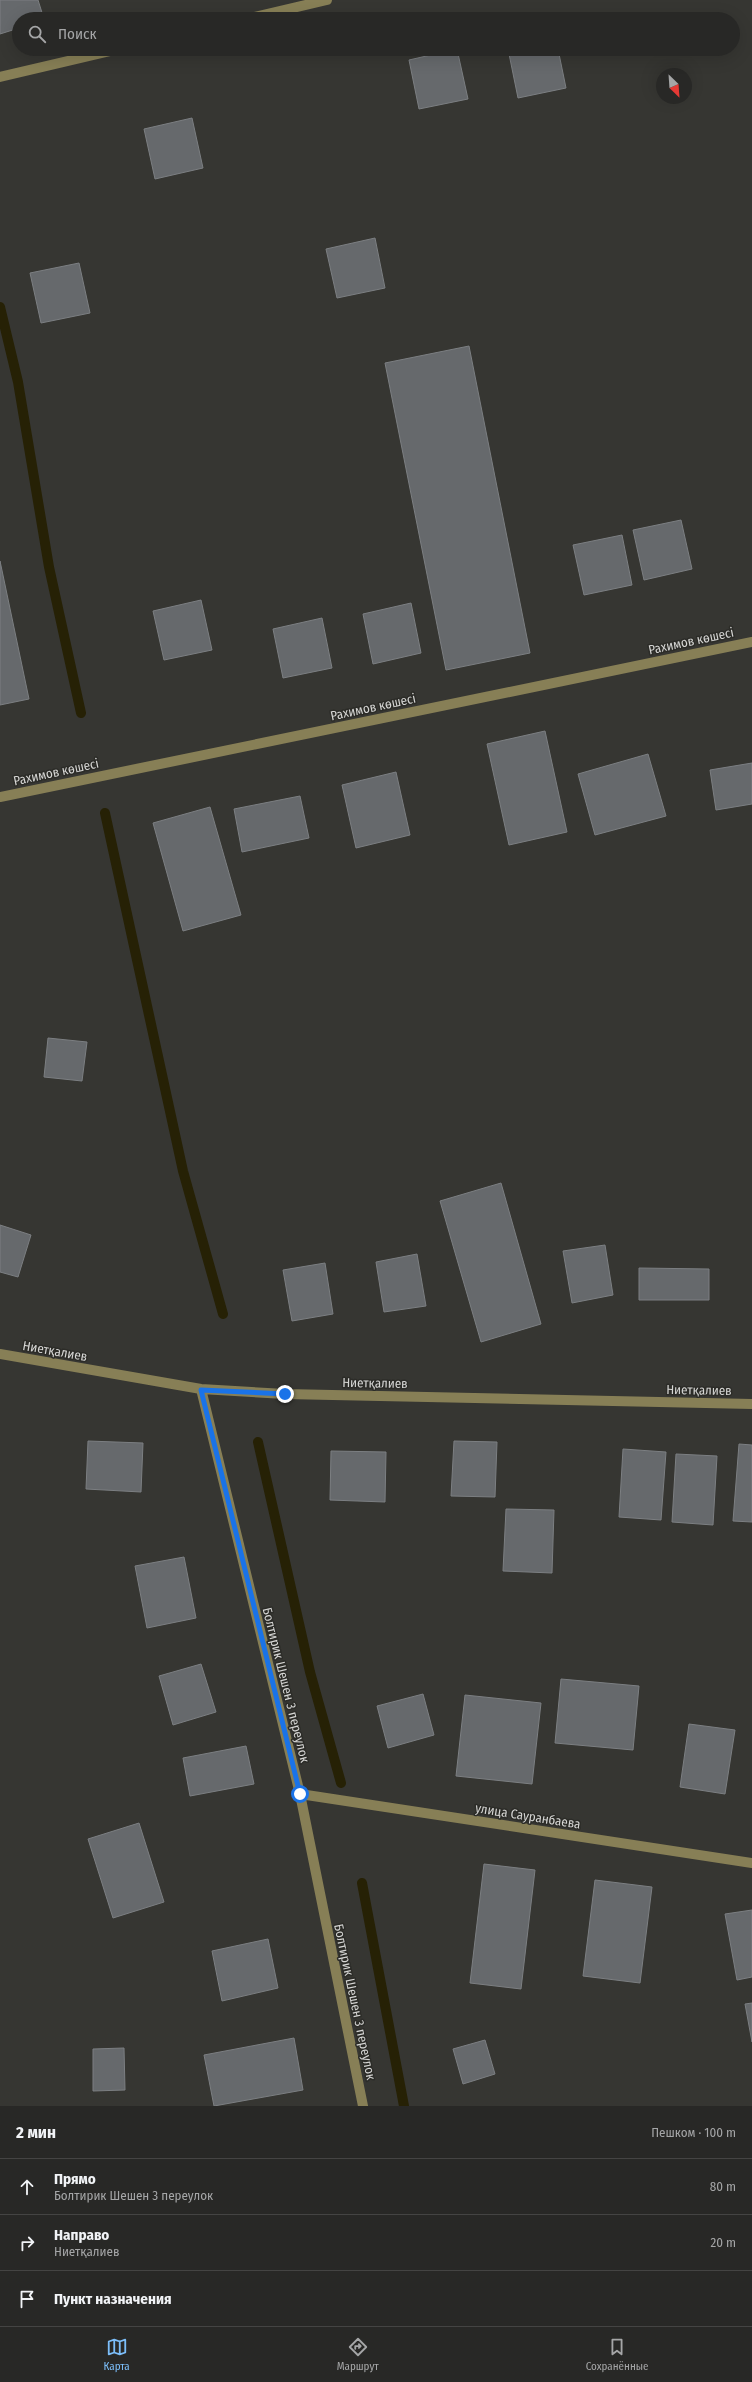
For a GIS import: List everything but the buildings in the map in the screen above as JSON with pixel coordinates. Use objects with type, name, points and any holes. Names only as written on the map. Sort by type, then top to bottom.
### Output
[{"type":"street","points":[[276,12],[327,0]]},
{"type":"street","points":[[0,77],[89,56]]},
{"type":"street","name":"Рахимов көшесі","points":[[0,797],[752,642]]},
{"type":"street","name":"Ниетқалиев","points":[[0,1354],[201,1390],[285,1394],[752,1404]]},
{"type":"street","name":"Болтирик Шешен 3 переулок","points":[[201,1390],[300,1794],[364,2106]]},
{"type":"street","name":"улица Сауранбаева","points":[[300,1794],[752,1863]]},
{"type":"waterway","points":[[0,307],[18,382],[49,567],[81,713]]},
{"type":"waterway","points":[[105,813],[183,1171],[223,1314]]},
{"type":"waterway","points":[[258,1442],[310,1672],[341,1783]]},
{"type":"waterway","points":[[362,1883],[404,2106]]},
{"type":"route","points":[[285,1394],[201,1390],[300,1794]]}]
